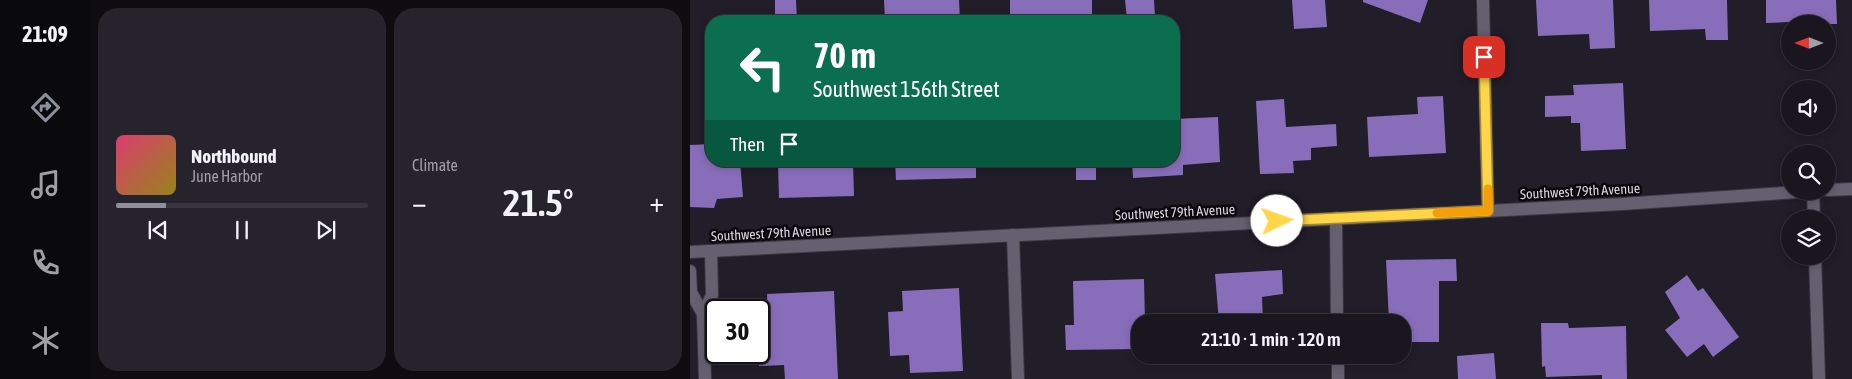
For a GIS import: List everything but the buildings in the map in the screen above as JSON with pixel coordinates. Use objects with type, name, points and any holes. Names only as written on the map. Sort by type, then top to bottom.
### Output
[{"type":"street","points":[[1483,0],[1488,211]]},
{"type":"street","points":[[1836,190],[1852,189]]},
{"type":"street","name":"Southwest 79th Avenue","points":[[690,252],[1488,211],[1781,193]]},
{"type":"street","points":[[1336,218],[1337,314]]},
{"type":"street","points":[[1013,235],[1018,379]]},
{"type":"street","points":[[703,314],[712,295],[711,251]]},
{"type":"street","points":[[1815,265],[1818,379]]},
{"type":"street","points":[[690,271],[691,292],[703,314],[705,379]]},
{"type":"street","points":[[1338,364],[1338,379]]},
{"type":"slow traffic","points":[[1437,213],[1488,211],[1488,189]]},
{"type":"route","points":[[1277,221],[1488,211],[1484,57]]}]
